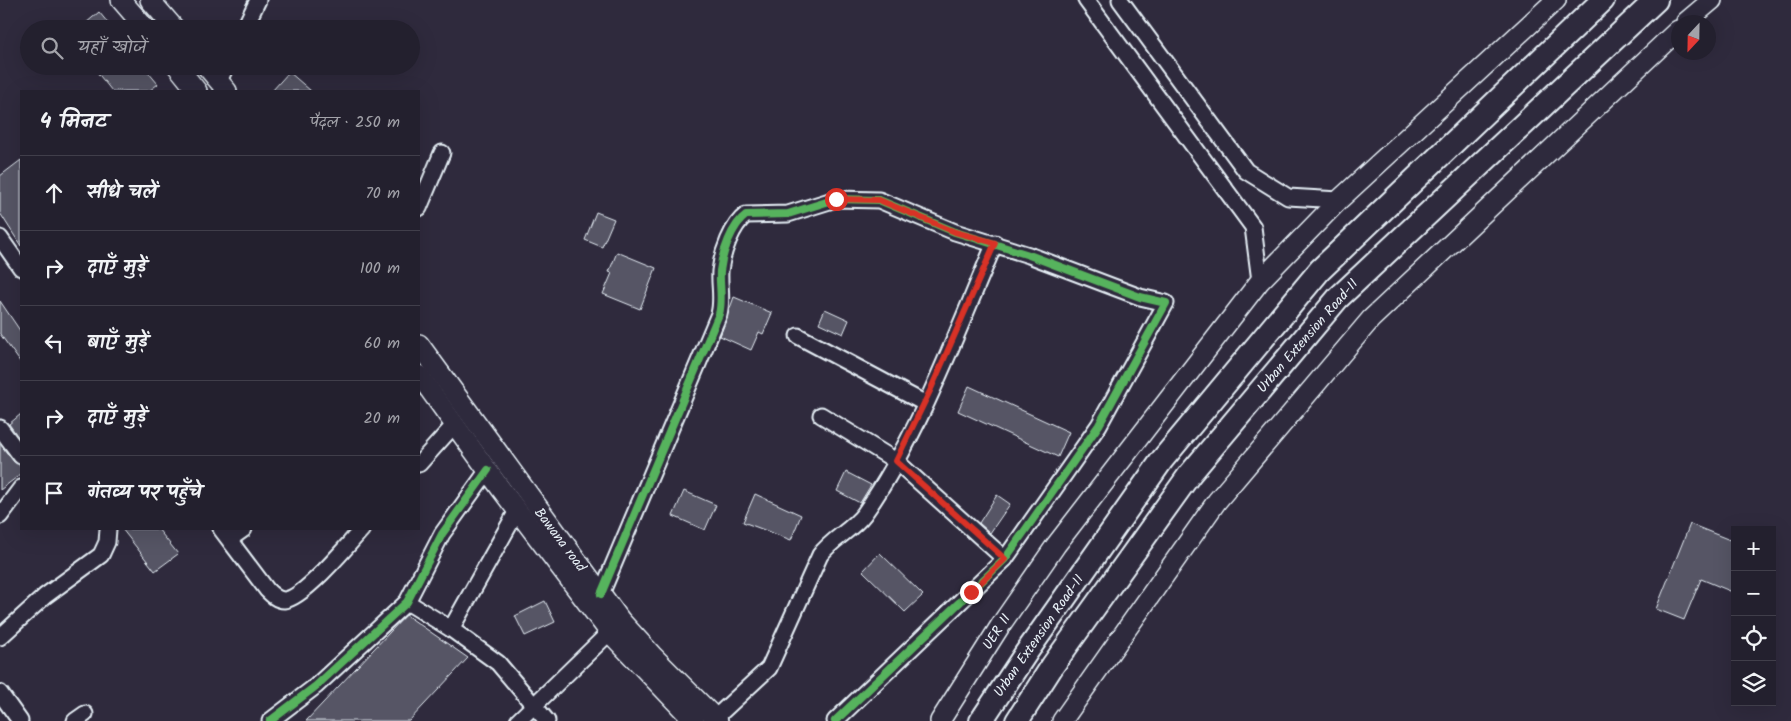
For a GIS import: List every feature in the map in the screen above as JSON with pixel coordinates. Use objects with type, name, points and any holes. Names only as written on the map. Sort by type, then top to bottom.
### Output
[{"type":"highway","name":"Urban Extension Road-II","points":[[981,721],[1026,653],[1162,460],[1320,270],[1603,0]]},
{"type":"highway","name":"Urban Extension Road-II","points":[[1017,721],[1053,665],[1190,474],[1338,298],[1656,0]]},
{"type":"main road","points":[[121,0],[138,20]]},
{"type":"main road","points":[[150,0],[167,20]]},
{"type":"main road","name":"UER II","points":[[940,721],[1002,623],[1056,545],[1260,281],[1339,200],[1556,0]]},
{"type":"main road","points":[[1694,15],[1712,0]]},
{"type":"main road","points":[[1062,721],[1217,501],[1371,319],[1671,37]]},
{"type":"main road","points":[[184,75],[196,90]]},
{"type":"main road","name":"Bawana road","points":[[420,345],[601,594],[615,627],[652,655],[717,719]]},
{"type":"main road","name":"Bawana road","points":[[420,376],[518,511],[694,721]]},
{"type":"street","points":[[248,20],[258,0]]},
{"type":"street","points":[[1086,0],[1253,227],[1260,281]]},
{"type":"street","points":[[1120,0],[1246,171],[1288,197],[1339,200]]},
{"type":"street","points":[[420,206],[442,154]]},
{"type":"street","points":[[601,594],[719,314],[722,300],[720,270],[734,227],[746,215],[754,213],[796,212],[836,199],[868,199],[892,204],[955,232],[995,243],[1140,297],[1166,303],[1099,424],[1005,559],[835,721]]},
{"type":"street","points":[[0,238],[20,267]]},
{"type":"street","points":[[717,719],[769,668],[820,555],[825,548],[858,521],[896,461],[924,404],[995,243]]},
{"type":"street","points":[[798,336],[924,404]]},
{"type":"street","points":[[821,415],[896,461],[1005,559]]},
{"type":"street","points":[[420,462],[426,447],[455,424]]},
{"type":"street","points":[[0,428],[20,455]]},
{"type":"street","points":[[270,721],[316,686],[407,602],[442,534],[488,470]]},
{"type":"street","points":[[0,516],[20,489]]},
{"type":"street","points":[[451,629],[518,511]]},
{"type":"street","points":[[0,637],[45,596],[100,555],[107,542],[108,530]]},
{"type":"street","points":[[240,530],[226,534],[267,590],[276,598],[284,600],[291,598],[324,571],[361,530]]},
{"type":"street","points":[[407,602],[451,629],[498,663],[535,704],[546,721]]},
{"type":"street","points":[[518,721],[615,627]]},
{"type":"street","points":[[0,694],[20,721]]},
{"type":"building","points":[[99,12],[106,20],[90,20]]},
{"type":"building","points":[[99,75],[150,75],[158,84],[150,90],[111,90]]},
{"type":"building","points":[[286,75],[292,75],[310,90],[273,90]]},
{"type":"building","points":[[20,161],[20,244],[0,213],[0,176]]},
{"type":"building","points":[[596,212],[614,219],[602,247],[585,240]]},
{"type":"building","points":[[617,252],[656,268],[640,309],[603,294],[612,273],[609,272]]},
{"type":"building","points":[[734,297],[772,313],[763,334],[759,332],[751,350],[720,336]]},
{"type":"building","points":[[0,301],[20,331],[20,362],[0,334]]},
{"type":"building","points":[[825,309],[849,320],[843,334],[819,323]]},
{"type":"building","points":[[969,386],[1069,432],[1058,457],[958,411]]},
{"type":"building","points":[[20,415],[20,440],[9,424]]},
{"type":"building","points":[[0,444],[14,462],[20,465],[20,475],[0,490]]},
{"type":"building","points":[[846,472],[871,485],[860,503],[837,491]]},
{"type":"building","points":[[684,491],[716,505],[705,530],[673,516]]},
{"type":"building","points":[[755,494],[801,515],[791,540],[743,522]]},
{"type":"building","points":[[997,495],[1010,504],[990,533],[979,523]]},
{"type":"building","points":[[1690,524],[1731,540],[1731,591],[1701,579],[1684,620],[1656,609]]},
{"type":"building","points":[[123,530],[159,530],[178,554],[155,571]]},
{"type":"building","points":[[880,553],[923,595],[905,612],[863,571]]},
{"type":"building","points":[[545,601],[555,622],[525,636],[515,616]]},
{"type":"building","points":[[406,615],[468,658],[409,721],[306,721]]},
{"type":"cycle path","points":[[601,594],[719,314],[721,303],[720,271],[723,256],[732,232],[746,215],[788,214],[836,199],[879,200],[955,232],[1029,255],[1140,297],[1166,303],[1099,425],[1005,559],[835,721]]},
{"type":"cycle path","points":[[270,721],[316,686],[407,602],[442,534],[488,470]]},
{"type":"route","points":[[836,199],[879,200],[955,232],[995,243],[956,334],[896,461],[1005,559],[971,592]]}]
